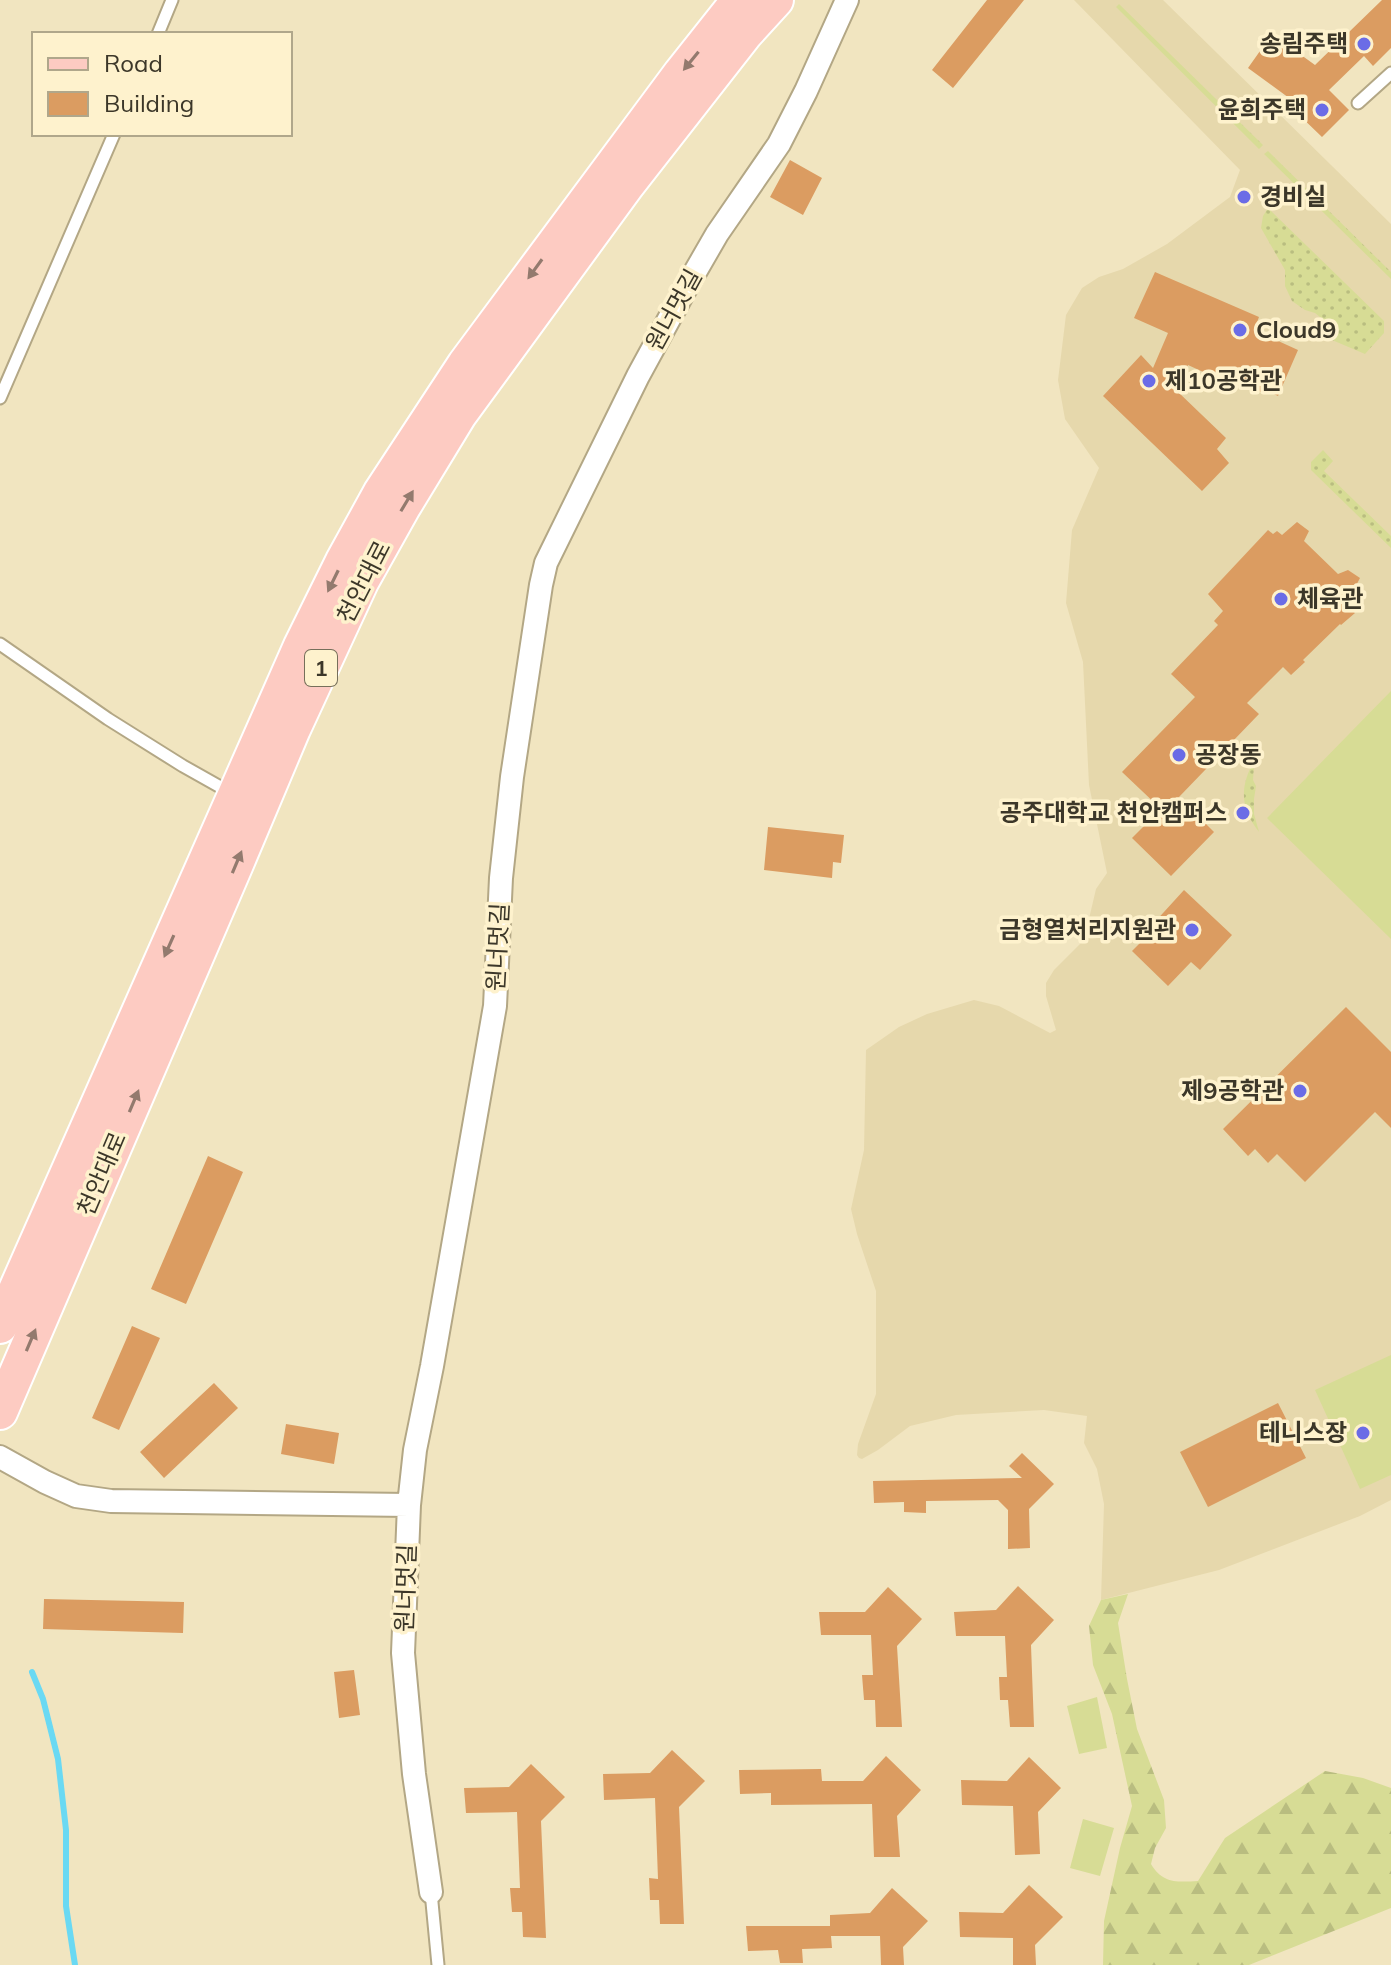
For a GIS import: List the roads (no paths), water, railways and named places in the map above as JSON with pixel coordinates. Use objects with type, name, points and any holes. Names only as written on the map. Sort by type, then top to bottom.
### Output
[{"type":"main road","name":"천안대로","points":[[0,1326],[301,646],[381,492],[465,364],[681,73],[739,0]]},
{"type":"main road","name":"천안대로","points":[[0,1412],[293,729],[361,582],[459,415],[627,185],[745,34],[776,0]]},
{"type":"street","name":"원너멋길","points":[[431,1892],[414,1774],[403,1653],[409,1505],[415,1450],[495,1006],[501,878],[512,777],[546,563],[638,376],[687,286],[717,234],[779,144],[847,0]]},
{"type":"street","points":[[0,1457],[76,1496],[111,1501],[409,1505]]},
{"type":"lane","points":[[159,32],[172,0]]},
{"type":"lane","points":[[1358,103],[1391,73]]},
{"type":"lane","points":[[0,398],[113,136]]},
{"type":"lane","points":[[0,644],[108,719],[235,795]]},
{"type":"lane","name":"원너멋길","points":[[431,1892],[438,1965]]},
{"type":"waterway","points":[[32,1672],[43,1699],[58,1759],[66,1830],[66,1906],[75,1965]]},
{"type":"place","name":"송림주택","points":[[1364,44]]},
{"type":"place","name":"윤희주택","points":[[1322,110]]},
{"type":"place","name":"경비실","points":[[1244,197]]},
{"type":"place","name":"Cloud9","points":[[1240,330]]},
{"type":"place","name":"제10공학관","points":[[1149,381]]},
{"type":"place","name":"체육관","points":[[1281,599]]},
{"type":"place","name":"공장동","points":[[1179,755]]},
{"type":"place","name":"공주대학교 천안캠퍼스","points":[[1243,813]]},
{"type":"place","name":"금형열처리지원관","points":[[1192,930]]},
{"type":"place","name":"제9공학관","points":[[1300,1091]]},
{"type":"place","name":"테니스장","points":[[1363,1433]]}]
